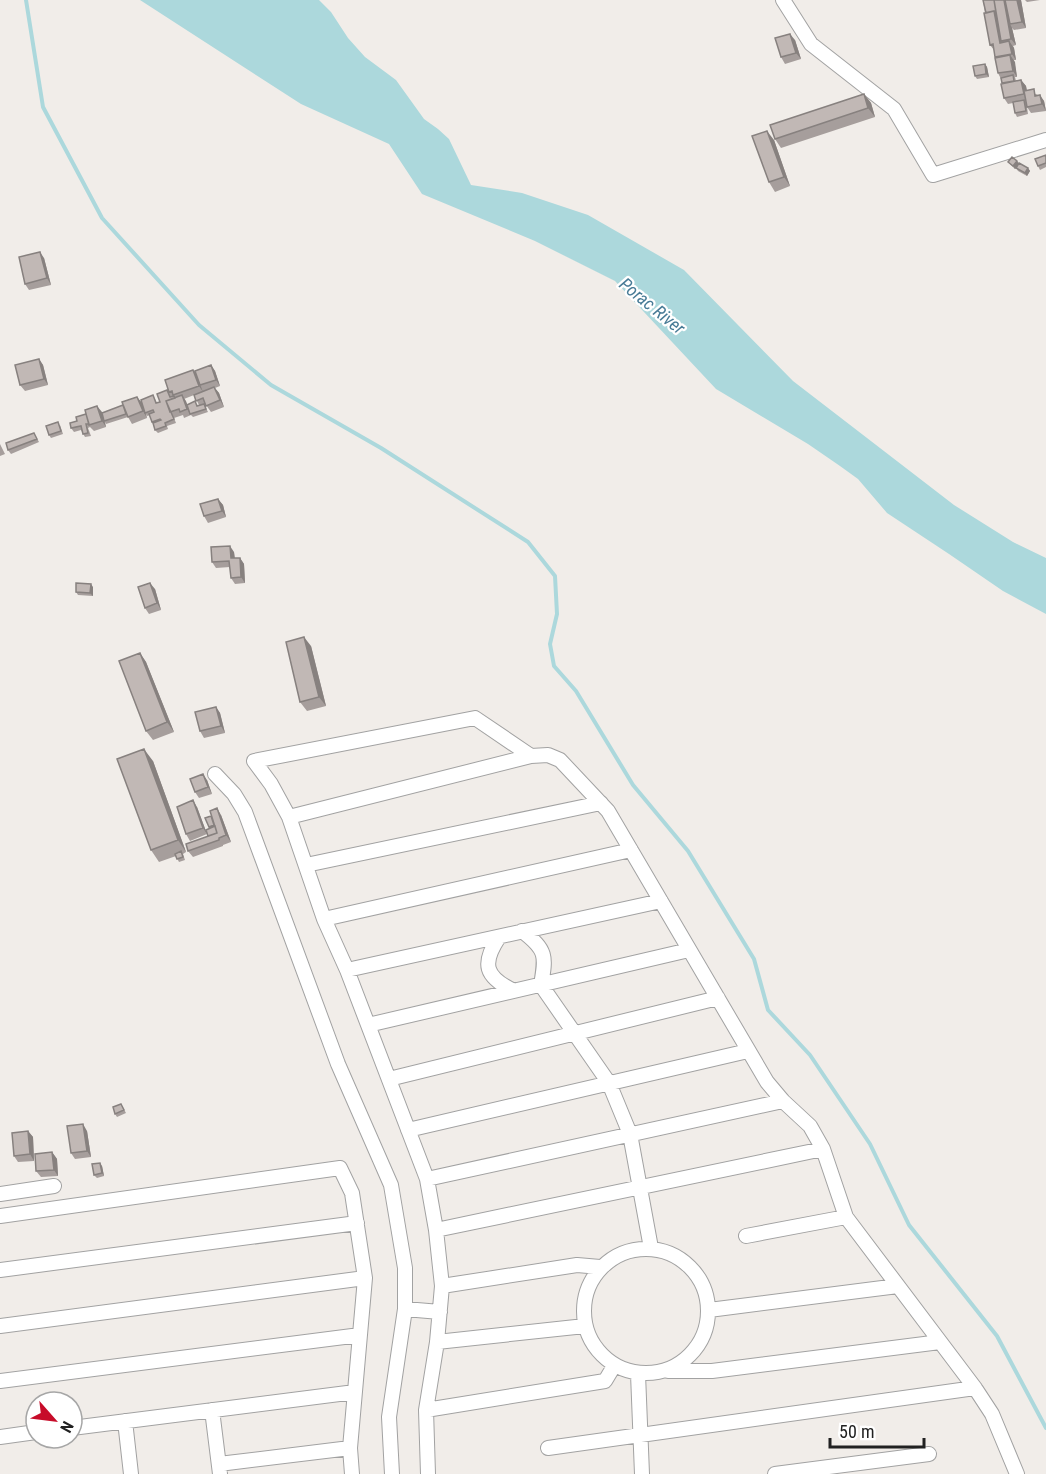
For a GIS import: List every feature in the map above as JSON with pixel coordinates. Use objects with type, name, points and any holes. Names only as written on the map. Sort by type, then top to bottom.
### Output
[{"type":"street","points":[[783,0],[811,44],[894,109],[933,175],[1046,140]]},
{"type":"street","points":[[428,1474],[426,1410],[437,1342],[442,1286],[436,1230],[427,1179],[347,970],[324,919],[289,817],[272,784],[254,761],[475,718],[531,756]]},
{"type":"street","points":[[289,817],[531,756],[548,755],[560,760],[608,811],[767,1082],[783,1101],[810,1126],[824,1149],[846,1217],[992,1414],[1017,1474]]},
{"type":"street","points":[[215,774],[234,794],[244,812],[338,1064],[391,1185],[405,1268],[405,1309],[390,1417],[392,1474]]},
{"type":"street","points":[[306,866],[601,803]]},
{"type":"street","points":[[324,919],[631,850]]},
{"type":"street","points":[[347,970],[661,901]]},
{"type":"street","points":[[522,932],[536,942],[543,953],[541,985],[609,1083],[630,1134],[651,1248]]},
{"type":"street","points":[[499,937],[488,957],[489,968],[493,978],[514,991]]},
{"type":"street","points":[[368,1025],[690,950]]},
{"type":"street","points":[[389,1079],[718,998]]},
{"type":"street","points":[[408,1130],[748,1050]]},
{"type":"street","points":[[427,1179],[783,1101]]},
{"type":"street","points":[[436,1230],[824,1149]]},
{"type":"street","points":[[0,1216],[340,1168],[352,1193],[365,1278],[350,1448],[352,1474]]},
{"type":"street","points":[[0,1194],[54,1186]]},
{"type":"street","points":[[746,1236],[846,1217]]},
{"type":"street","points":[[0,1270],[357,1223]]},
{"type":"street","points":[[666,1371],[689,1358],[704,1336],[709,1310],[701,1280],[680,1258],[651,1248],[624,1252],[600,1267],[585,1295],[585,1326],[595,1349],[614,1366],[638,1374],[666,1371],[712,1371],[940,1342]]},
{"type":"street","points":[[442,1286],[577,1265],[600,1267]]},
{"type":"street","points":[[0,1326],[365,1278]]},
{"type":"street","points":[[709,1310],[898,1286]]},
{"type":"street","points":[[405,1309],[440,1312]]},
{"type":"street","points":[[437,1342],[585,1326]]},
{"type":"street","points":[[0,1381],[360,1335]]},
{"type":"street","points":[[426,1410],[605,1381],[614,1366]]},
{"type":"street","points":[[638,1374],[642,1474]]},
{"type":"street","points":[[548,1448],[975,1389]]},
{"type":"street","points":[[84,1426],[355,1392]]},
{"type":"street","points":[[212,1410],[219,1469],[350,1448]]},
{"type":"street","points":[[125,1421],[132,1474]]},
{"type":"street","points":[[0,1437],[24,1434]]},
{"type":"street","points":[[776,1474],[929,1454]]},
{"type":"water","name":"Porac River","points":[[140,0],[319,0],[331,12],[348,38],[365,57],[396,80],[424,119],[449,139],[471,185],[522,193],[588,215],[684,270],[793,381],[954,505],[1013,542],[1046,558],[1046,614],[1003,591],[887,513],[858,479],[808,444],[716,389],[615,281],[535,241],[422,194],[389,144],[301,104]]},
{"type":"building","points":[[983,0],[994,0],[996,13],[994,11],[986,13]]},
{"type":"building","points":[[994,0],[1004,0],[1011,39],[1001,41]]},
{"type":"building","points":[[1005,0],[1017,0],[1022,22],[1010,24]]},
{"type":"building","points":[[994,11],[1000,43],[1009,41],[1012,54],[995,57],[993,44],[990,45],[984,13]]},
{"type":"building","points":[[790,34],[796,53],[781,57],[775,38]]},
{"type":"building","points":[[1010,55],[1013,71],[998,73],[995,58]]},
{"type":"building","points":[[985,64],[986,74],[975,76],[973,66]]},
{"type":"building","points":[[1013,75],[1014,81],[1002,83],[1001,78]]},
{"type":"building","points":[[1021,80],[1024,94],[1004,98],[1001,84]]},
{"type":"building","points":[[1034,89],[1035,96],[1040,95],[1042,104],[1027,107],[1024,91]]},
{"type":"building","points":[[864,94],[868,108],[775,139],[770,125]]},
{"type":"building","points":[[1024,100],[1026,111],[1015,113],[1013,102]]},
{"type":"building","points":[[767,131],[784,177],[769,182],[752,136]]},
{"type":"building","points":[[1046,155],[1046,163],[1038,166],[1035,159]]},
{"type":"building","points":[[1012,157],[1017,161],[1013,166],[1008,162]]},
{"type":"building","points":[[1019,163],[1028,168],[1025,173],[1016,168]]},
{"type":"building","points":[[40,252],[47,278],[25,284],[19,257]]},
{"type":"building","points":[[39,359],[44,379],[20,385],[15,365]]},
{"type":"building","points":[[211,365],[216,380],[200,385],[195,371]]},
{"type":"building","points":[[193,370],[199,386],[173,395],[172,391],[169,392],[165,380]]},
{"type":"building","points":[[214,387],[220,400],[206,406],[203,398],[196,401],[194,395]]},
{"type":"building","points":[[167,390],[170,397],[175,398],[166,401],[174,419],[165,423],[166,426],[155,430],[153,423],[161,420],[152,422],[149,414],[154,412],[153,410],[145,413],[141,400],[153,395],[156,403],[160,402],[157,394]]},
{"type":"building","points":[[182,395],[187,409],[170,412],[166,401]]},
{"type":"building","points":[[137,397],[143,411],[128,417],[122,402]]},
{"type":"building","points":[[195,401],[197,406],[204,404],[206,409],[190,414],[187,405]]},
{"type":"building","points":[[123,405],[126,414],[104,421],[102,413]]},
{"type":"building","points":[[97,406],[102,421],[89,425],[85,410]]},
{"type":"building","points":[[86,414],[89,424],[86,424],[88,433],[83,434],[81,426],[71,428],[70,423],[77,421],[76,417]]},
{"type":"building","points":[[58,422],[61,431],[49,435],[46,426]]},
{"type":"building","points":[[34,433],[37,439],[8,450],[6,443]]},
{"type":"building","points":[[218,499],[222,511],[204,516],[200,504]]},
{"type":"building","points":[[230,546],[231,558],[240,558],[241,577],[231,578],[229,561],[212,562],[211,547]]},
{"type":"building","points":[[76,583],[91,584],[90,593],[76,592]]},
{"type":"building","points":[[150,583],[157,603],[145,608],[138,587]]},
{"type":"building","points":[[304,637],[319,697],[300,702],[286,642]]},
{"type":"building","points":[[140,653],[167,722],[146,731],[119,661]]},
{"type":"building","points":[[216,707],[221,726],[200,731],[195,712]]},
{"type":"building","points":[[144,749],[178,840],[151,850],[117,759]]},
{"type":"building","points":[[203,774],[208,787],[195,792],[190,779]]},
{"type":"building","points":[[193,800],[203,828],[186,834],[177,807]]},
{"type":"building","points":[[217,808],[226,835],[219,840],[188,851],[186,844],[217,833],[210,811]]},
{"type":"building","points":[[211,816],[214,825],[209,827],[205,818]]},
{"type":"building","points":[[215,826],[217,833],[208,836],[206,830]]},
{"type":"building","points":[[181,851],[183,857],[177,859],[175,854]]},
{"type":"building","points":[[121,1104],[124,1110],[115,1114],[113,1107]]},
{"type":"building","points":[[83,1124],[87,1151],[71,1153],[67,1126]]},
{"type":"building","points":[[28,1131],[30,1154],[14,1156],[12,1133]]},
{"type":"building","points":[[52,1152],[54,1170],[36,1171],[35,1154]]},
{"type":"building","points":[[100,1163],[102,1173],[94,1175],[92,1164]]},
{"type":"waterway","points":[[26,0],[43,107],[102,218],[199,325],[271,385],[381,448],[528,542],[555,576],[557,614],[550,644],[554,666],[576,691],[633,785],[688,851],[754,959],[768,1010],[810,1055],[870,1144],[909,1225],[997,1336],[1046,1428]]}]
